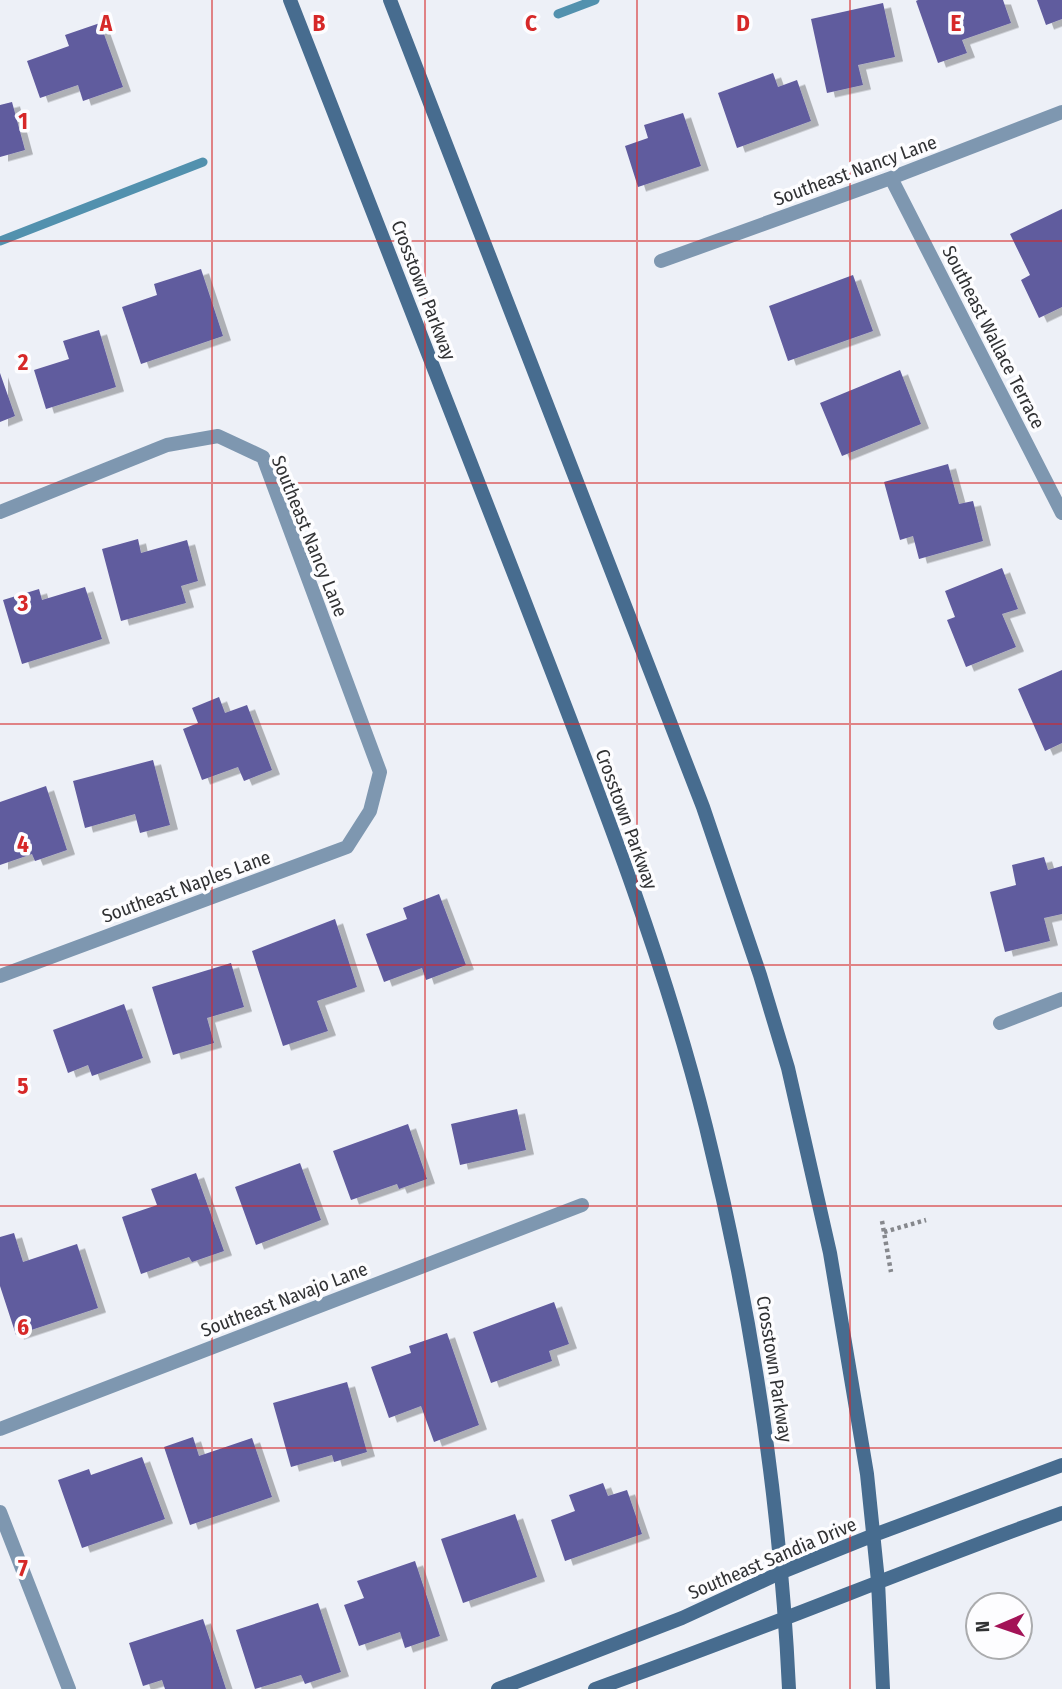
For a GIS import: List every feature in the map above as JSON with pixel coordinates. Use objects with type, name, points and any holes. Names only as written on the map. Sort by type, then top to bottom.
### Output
[{"type":"main road","name":"Crosstown Parkway","points":[[290,0],[625,866],[682,1039],[705,1124],[743,1292],[762,1401],[782,1573],[789,1689]]},
{"type":"main road","points":[[390,0],[703,807],[788,1068],[831,1253],[861,1434],[878,1581],[883,1689]]},
{"type":"main road","name":"Southeast Sandia Drive","points":[[498,1689],[682,1618],[874,1535],[1062,1465]]},
{"type":"main road","points":[[595,1689],[1062,1513]]},
{"type":"street","name":"Southeast Nancy Lane","points":[[661,261],[891,178],[1062,112]]},
{"type":"street","name":"Southeast Wallace Terrace","points":[[891,178],[1062,513]]},
{"type":"street","name":"Southeast Nancy Lane","points":[[0,512],[167,445],[218,436],[263,457],[380,772],[370,811]]},
{"type":"street","name":"Southeast Naples Lane","points":[[0,976],[347,847],[370,811]]},
{"type":"street","points":[[1000,1023],[1062,999]]},
{"type":"street","name":"Southeast Navajo Lane","points":[[0,1429],[582,1205]]},
{"type":"street","points":[[0,1512],[69,1689]]},
{"type":"path","points":[[884,1232],[926,1220]]},
{"type":"path","points":[[882,1222],[891,1272]]},
{"type":"building","points":[[1003,0],[1011,23],[962,40],[967,53],[938,63],[916,1]]},
{"type":"building","points":[[1037,0],[1062,0],[1062,19],[1046,25]]},
{"type":"building","points":[[883,3],[895,57],[858,65],[863,85],[827,93],[811,19]]},
{"type":"building","points":[[100,23],[123,87],[83,101],[78,85],[40,98],[27,61],[69,46],[65,35]]},
{"type":"building","points":[[773,73],[778,87],[797,80],[811,121],[737,148],[718,93]]},
{"type":"building","points":[[12,102],[25,150],[0,157],[0,105]]},
{"type":"building","points":[[683,113],[701,166],[638,187],[625,146],[648,138],[644,125]]},
{"type":"building","points":[[1062,209],[1062,307],[1039,318],[1021,280],[1030,275],[1010,234]]},
{"type":"building","points":[[201,269],[223,336],[141,364],[122,307],[157,295],[154,284]]},
{"type":"building","points":[[853,275],[873,331],[788,361],[769,306]]},
{"type":"building","points":[[99,330],[116,387],[46,409],[34,370],[69,359],[63,341]]},
{"type":"building","points":[[900,370],[921,424],[842,456],[820,403]]},
{"type":"building","points":[[0,373],[15,416],[0,422]]},
{"type":"building","points":[[948,464],[959,504],[973,501],[983,541],[919,559],[913,536],[900,540],[884,482]]},
{"type":"building","points":[[138,539],[141,553],[187,540],[198,581],[181,586],[186,603],[121,621],[102,549]]},
{"type":"building","points":[[1002,568],[1018,609],[1002,614],[1016,647],[966,667],[947,620],[955,617],[945,591]]},
{"type":"building","points":[[85,587],[102,639],[22,664],[3,600],[39,589],[42,600]]},
{"type":"building","points":[[1062,670],[1062,743],[1045,751],[1018,689]]},
{"type":"building","points":[[219,697],[225,713],[247,705],[272,770],[244,781],[238,767],[202,780],[183,729],[198,723],[192,708]]},
{"type":"building","points":[[153,760],[170,825],[140,833],[135,814],[85,828],[73,781]]},
{"type":"building","points":[[46,786],[67,850],[35,861],[32,854],[0,865],[0,802]]},
{"type":"building","points":[[1044,857],[1048,870],[1062,866],[1062,914],[1044,918],[1050,941],[1005,952],[990,892],[1016,885],[1012,865]]},
{"type":"building","points":[[439,894],[466,965],[426,980],[422,968],[384,982],[366,934],[407,919],[403,908]]},
{"type":"building","points":[[335,919],[357,987],[317,1001],[328,1031],[283,1046],[252,951]]},
{"type":"building","points":[[231,963],[244,1007],[207,1018],[214,1043],[173,1055],[152,987]]},
{"type":"building","points":[[124,1004],[143,1058],[92,1076],[88,1065],[68,1073],[53,1030]]},
{"type":"building","points":[[517,1109],[526,1150],[460,1165],[451,1124]]},
{"type":"building","points":[[408,1124],[427,1179],[399,1189],[397,1184],[351,1200],[333,1151]]},
{"type":"building","points":[[300,1163],[321,1220],[256,1245],[235,1187]]},
{"type":"building","points":[[196,1173],[224,1251],[192,1262],[189,1257],[141,1274],[122,1217],[157,1205],[151,1189]]},
{"type":"building","points":[[14,1233],[23,1262],[77,1244],[98,1308],[16,1335],[0,1286],[0,1237]]},
{"type":"building","points":[[554,1302],[569,1344],[549,1351],[552,1361],[491,1383],[473,1332]]},
{"type":"building","points":[[447,1333],[479,1425],[434,1442],[421,1406],[389,1418],[371,1367],[411,1353],[409,1346]]},
{"type":"building","points":[[347,1382],[367,1452],[334,1462],[332,1455],[291,1467],[273,1403]]},
{"type":"building","points":[[193,1437],[199,1456],[252,1438],[272,1497],[190,1525],[164,1447]]},
{"type":"building","points":[[142,1457],[165,1519],[82,1548],[58,1480],[89,1469],[91,1475]]},
{"type":"building","points":[[603,1483],[608,1496],[627,1490],[642,1534],[565,1561],[551,1520],[575,1511],[569,1495]]},
{"type":"building","points":[[515,1514],[537,1577],[463,1603],[441,1539]]},
{"type":"building","points":[[415,1561],[440,1636],[405,1648],[400,1632],[359,1646],[344,1605],[364,1598],[357,1581]]},
{"type":"building","points":[[318,1603],[341,1672],[305,1684],[301,1675],[255,1689],[236,1630]]},
{"type":"building","points":[[203,1619],[226,1689],[165,1689],[162,1680],[143,1686],[129,1643]]},
{"type":"waterway","points":[[558,14],[595,0]]},
{"type":"waterway","points":[[0,241],[203,162]]}]
